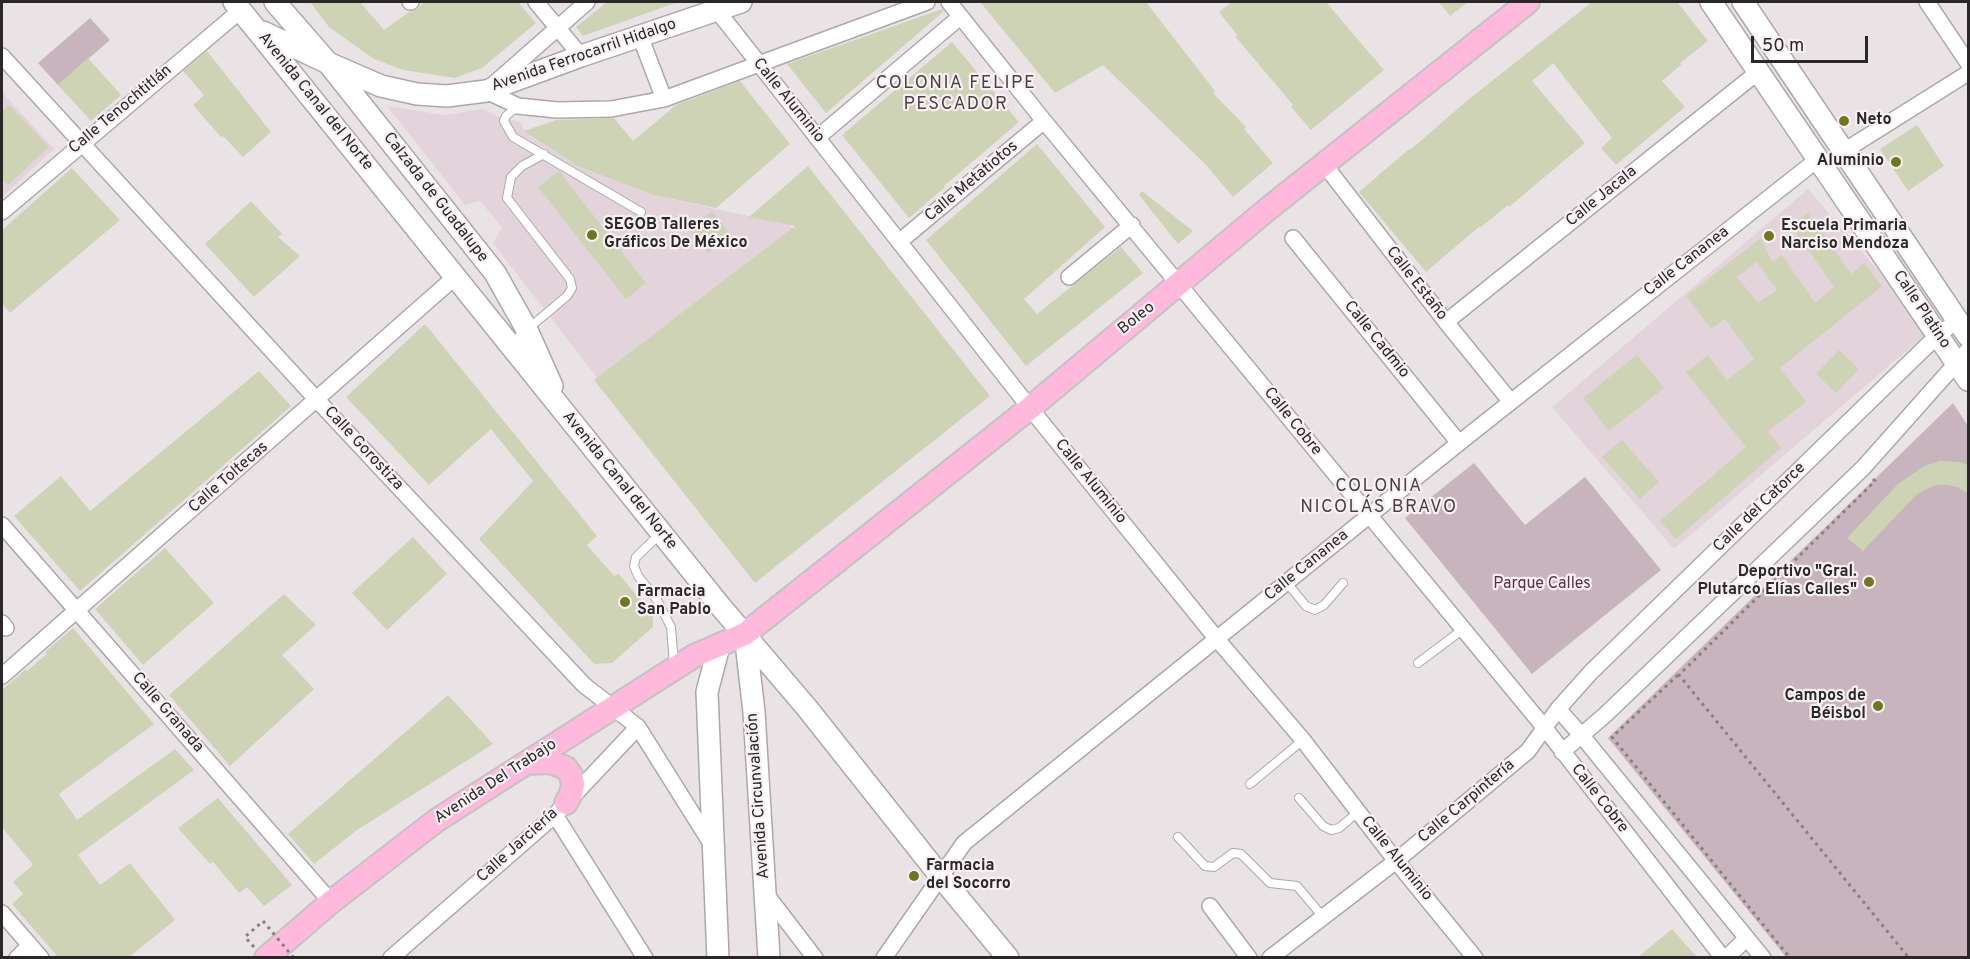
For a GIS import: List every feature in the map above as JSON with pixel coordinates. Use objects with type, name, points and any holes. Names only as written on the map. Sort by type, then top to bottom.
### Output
[{"type":"main road","name":"Calzada de Guadalupe","points":[[275,2],[328,63],[495,273],[526,328],[565,414]]},
{"type":"main road","name":"Avenida Ferrocarril Hidalgo","points":[[256,29],[381,86],[417,94],[447,96],[486,91],[640,36],[713,6],[741,2]]},
{"type":"main road","name":"Boleo","points":[[745,634],[1030,408],[1324,164],[1528,2]]},
{"type":"main road","name":"Calle Platino","points":[[1711,2],[1938,335],[1965,365]]},
{"type":"main road","name":"Calle Platino","points":[[1743,2],[1963,328]]},
{"type":"main road","name":"Avenida Canal del Norte","points":[[237,6],[565,414],[807,708],[940,877],[1008,957]]},
{"type":"main road","name":"Avenida Del Trabajo","points":[[266,957],[331,902],[437,820],[694,656],[745,634]]},
{"type":"main road","name":"Avenida Circunvalación","points":[[745,634],[754,712],[769,957]]},
{"type":"main road","points":[[718,957],[707,692],[719,646]]},
{"type":"main road","points":[[526,763],[550,762],[566,768],[573,784],[571,794],[560,809]]},
{"type":"street","points":[[536,2],[581,56]]},
{"type":"street","points":[[588,2],[486,91],[518,106],[557,111],[612,109],[664,99],[927,2]]},
{"type":"street","name":"Calle Cobre","points":[[949,2],[1044,121],[1132,225],[1544,728],[1725,957]]},
{"type":"street","points":[[1927,2],[1968,63]]},
{"type":"street","name":"Calle Tenochtitlán","points":[[2,212],[237,6]]},
{"type":"street","name":"Calle Aluminio","points":[[713,6],[1030,408],[1216,638],[1303,740],[1396,861],[1475,957]]},
{"type":"street","points":[[817,138],[960,17]]},
{"type":"street","points":[[640,36],[664,99]]},
{"type":"street","name":"Calle Gorostiza","points":[[2,56],[317,400],[584,685],[638,727],[714,847]]},
{"type":"street","name":"Calle Jacala","points":[[1446,322],[1758,72]]},
{"type":"street","points":[[1844,151],[1968,73]]},
{"type":"street","name":"Calle Metatiotos","points":[[899,242],[1044,121]]},
{"type":"street","name":"Calle Cananea","points":[[884,957],[964,843],[1459,442],[1818,159]]},
{"type":"street","name":"Calle Estaño","points":[[1324,164],[1511,402]]},
{"type":"street","points":[[1069,278],[1132,225]]},
{"type":"street","name":"Calle Cadmio","points":[[1293,238],[1459,442]]},
{"type":"street","name":"Calle Toltecas","points":[[2,676],[455,277]]},
{"type":"street","name":"Calle del Catorce","points":[[1544,728],[1591,672],[1938,335],[1963,328]]},
{"type":"street","points":[[1562,752],[1582,736],[1863,468],[1965,365]]},
{"type":"street","name":"Calle Granada","points":[[2,525],[331,902]]},
{"type":"street","name":"Calle Cobre","points":[[1558,709],[1763,957]]},
{"type":"street","name":"Calle Jarciería","points":[[391,957],[560,809],[638,727]]},
{"type":"street","name":"Calle Carpintería","points":[[1270,957],[1396,861],[1528,751],[1544,728]]},
{"type":"street","points":[[560,809],[645,957]]},
{"type":"street","points":[[766,894],[815,957]]},
{"type":"street","points":[[1210,906],[1249,957]]},
{"type":"street","points":[[2,913],[41,957]]},
{"type":"street","points":[[1725,957],[1747,938]]},
{"type":"street","points":[[17,957],[30,945]]},
{"type":"lane","points":[[518,106],[506,116],[506,126],[513,136],[641,212]]},
{"type":"lane","points":[[509,345],[526,328],[567,296],[572,288],[570,279],[507,198],[511,177],[522,166],[544,154]]},
{"type":"lane","points":[[662,533],[636,557],[634,566],[638,576],[657,600],[671,627],[675,668]]},
{"type":"lane","points":[[1287,583],[1306,606],[1315,610],[1324,605],[1343,584]]},
{"type":"lane","points":[[1418,663],[1462,630]]},
{"type":"lane","points":[[1250,784],[1303,740]]},
{"type":"lane","points":[[1299,798],[1323,826],[1330,830],[1339,828],[1358,812]]},
{"type":"lane","points":[[1178,837],[1201,863],[1209,867],[1233,853],[1241,854],[1270,884],[1297,886],[1323,917]]},
{"type":"path","points":[[1790,957],[1612,737],[1679,675],[1875,481],[1863,468]]},
{"type":"path","points":[[1679,675],[1909,957]]},
{"type":"path","points":[[245,937],[263,921],[293,957]]},
{"type":"shaded area","points":[[2,92],[54,149],[2,197]]},
{"type":"shaded area","points":[[387,106],[445,115],[483,109],[497,116],[521,122],[524,131],[580,166],[653,195],[789,225],[949,428],[753,580],[493,243],[502,227],[480,201],[465,205]]},
{"type":"shaded area","points":[[1808,189],[1930,331],[1674,549],[1552,407]]},
{"type":"green space","points":[[90,18],[110,40],[58,85],[38,63]]},
{"type":"green space","name":"Deportivo \"Gral. Plutarco Elías Calles\"","points":[[1953,403],[1968,426],[1968,957],[1786,957],[1608,738]]},
{"type":"green space","name":"Parque Calles","points":[[1474,463],[1525,525],[1585,477],[1661,570],[1532,674],[1405,518]]},
{"type":"building","points":[[310,2],[360,2],[384,30],[409,12],[416,10],[424,2],[518,2],[536,23],[482,68],[455,78],[403,70],[374,59],[329,27]]},
{"type":"building","points":[[607,2],[675,3],[583,36],[576,27]]},
{"type":"building","points":[[980,2],[1146,2],[1215,91],[1213,93],[1246,127],[1244,129],[1273,163],[1233,197],[1206,165],[1103,65],[1055,93]]},
{"type":"building","points":[[1232,2],[1326,2],[1384,70],[1311,130],[1235,36],[1237,35],[1219,12]]},
{"type":"building","points":[[1439,2],[1468,2],[1450,16]]},
{"type":"building","points":[[1592,2],[1677,2],[1708,41],[1662,81],[1685,107],[1616,165],[1601,148],[1612,138],[1553,63],[1532,81],[1585,143],[1509,207],[1508,205],[1480,226],[1426,272],[1359,192],[1469,99]]},
{"type":"building","points":[[942,9],[944,11],[826,113],[787,64]]},
{"type":"building","points":[[952,42],[1019,122],[909,218],[842,135]]},
{"type":"building","points":[[207,51],[271,132],[243,157],[223,136],[221,137],[193,105],[204,95],[183,71]]},
{"type":"building","points":[[88,58],[121,95],[91,121],[58,85]]},
{"type":"building","points":[[740,81],[790,144],[716,208],[653,195],[570,163],[572,162],[524,131],[556,120],[614,118],[633,141],[676,105]]},
{"type":"building","points":[[9,105],[49,147],[8,185],[2,179],[2,111]]},
{"type":"building","points":[[1917,125],[1944,166],[1908,191],[1880,149]]},
{"type":"building","points":[[1037,144],[1105,227],[1024,299],[1037,314],[1121,247],[1143,273],[1026,366],[926,240]]},
{"type":"building","points":[[808,166],[990,396],[755,583],[594,380],[795,226],[749,217]]},
{"type":"building","points":[[72,168],[120,220],[10,313],[2,303],[2,230]]},
{"type":"building","name":"SEGOB Talleres Gráficos De México","points":[[559,171],[646,283],[626,299],[538,187]]},
{"type":"building","points":[[1142,191],[1193,231],[1178,244],[1139,195]]},
{"type":"building","points":[[251,201],[282,234],[278,237],[300,256],[254,297],[205,244]]},
{"type":"building","points":[[712,211],[731,235],[708,253],[689,229]]},
{"type":"building","points":[[1808,213],[1851,274],[1864,263],[1882,286],[1780,368],[1806,402],[1768,431],[1781,448],[1676,539],[1660,521],[1746,447],[1686,372],[1708,355],[1727,380],[1754,359],[1725,319],[1711,329],[1686,296],[1761,238],[1772,262],[1782,255],[1815,303],[1834,287],[1791,225]],"holes":[[[1757,262],[1777,290],[1758,303],[1737,277]]]},
{"type":"building","points":[[425,324],[597,536],[587,545],[614,576],[619,574],[653,616],[653,627],[612,663],[594,664],[479,539],[533,481],[491,429],[429,485],[346,397]]},
{"type":"building","points":[[1839,350],[1859,369],[1836,393],[1816,374]]},
{"type":"building","points":[[1637,355],[1664,388],[1609,431],[1583,398]]},
{"type":"building","points":[[259,371],[291,406],[80,591],[14,516],[61,476],[90,511]]},
{"type":"building","points":[[1622,440],[1659,482],[1640,499],[1602,457]]},
{"type":"building","points":[[1940,461],[1968,465],[1968,493],[1947,485],[1937,485],[1926,489],[1916,495],[1863,551],[1847,538],[1898,484],[1924,466]]},
{"type":"building","points":[[413,537],[447,574],[387,630],[352,593]]},
{"type":"building","points":[[165,548],[214,603],[143,665],[95,609]]},
{"type":"building","points":[[284,594],[316,625],[282,655],[314,689],[230,766],[169,695]]},
{"type":"building","points":[[73,628],[154,724],[59,794],[77,820],[175,749],[194,770],[78,855],[100,885],[130,863],[175,920],[129,957],[58,957],[12,904],[23,894],[13,882],[33,865],[2,827],[2,690],[47,654],[45,652]]},
{"type":"building","points":[[448,695],[493,744],[357,830],[314,864],[288,834]]},
{"type":"building","points":[[218,798],[292,885],[264,906],[247,887],[239,893],[213,862],[210,864],[178,828]]},
{"type":"building","points":[[1672,929],[1697,957],[1638,957]]},
{"type":"place","name":"Neto","points":[[1844,121]]},
{"type":"place","name":"Aluminio","points":[[1896,162]]},
{"type":"place","name":"SEGOB Talleres Gráficos De México","points":[[592,235]]},
{"type":"place","name":"Escuela Primaria Narciso Mendoza","points":[[1769,236]]},
{"type":"place","name":"Deportivo \"Gral. Plutarco Elías Calles\"","points":[[1869,582]]},
{"type":"place","name":"Farmacia San Pablo","points":[[625,602]]},
{"type":"place","name":"Campos de Béisbol","points":[[1878,706]]},
{"type":"place","name":"Farmacia del Socorro","points":[[914,876]]},
{"type":"district","name":"COLONIA FELIPE PESCADOR","points":[[956,94]]},
{"type":"district","name":"COLONIA NICOLÁS BRAVO","points":[[1379,497]]}]
